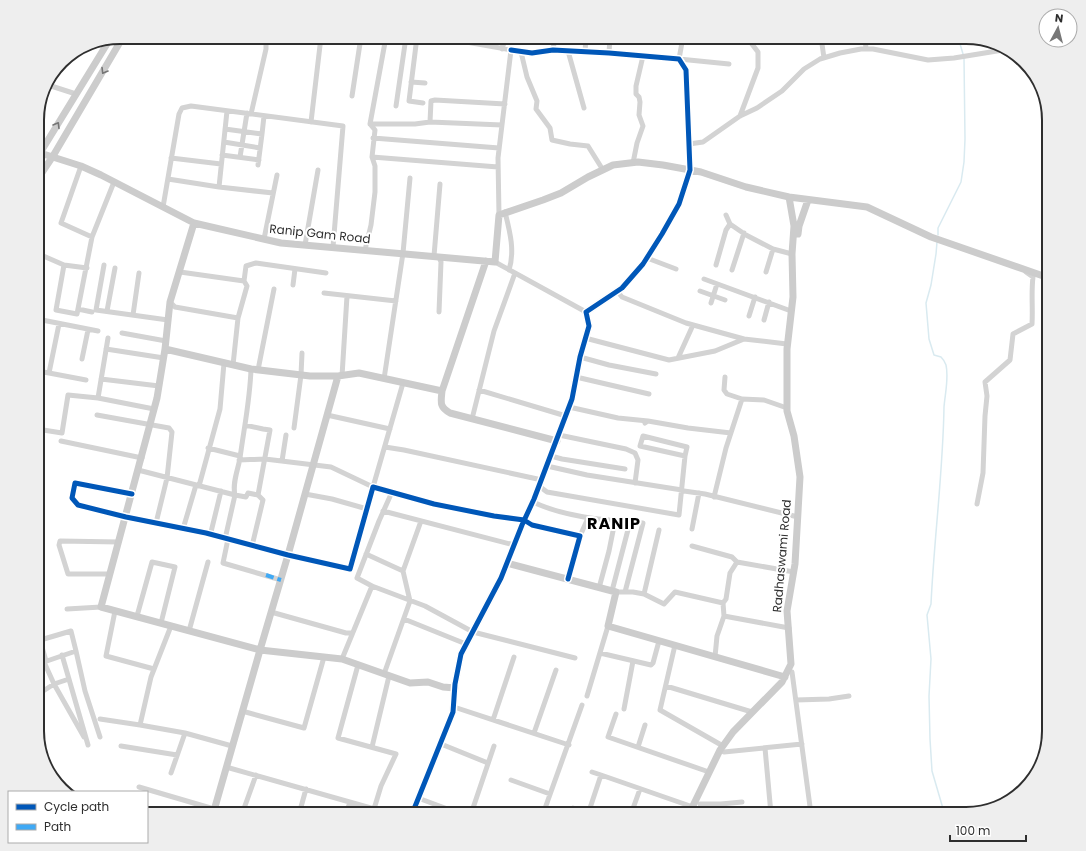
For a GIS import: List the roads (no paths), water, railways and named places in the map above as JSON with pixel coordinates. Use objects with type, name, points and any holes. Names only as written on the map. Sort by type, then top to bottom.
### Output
[{"type":"street","points":[[44,170],[120,44]]},
{"type":"street","points":[[240,157],[244,131],[266,49],[266,44]]},
{"type":"street","points":[[311,122],[320,44]]},
{"type":"street","points":[[352,96],[360,44]]},
{"type":"street","points":[[370,124],[385,44]]},
{"type":"street","points":[[396,106],[405,44]]},
{"type":"street","points":[[416,44],[409,101],[423,103]]},
{"type":"street","points":[[479,44],[532,53],[553,50],[609,53],[729,64]]},
{"type":"street","points":[[502,48],[503,44]]},
{"type":"street","points":[[553,50],[554,44]]},
{"type":"street","points":[[585,52],[586,44]]},
{"type":"street","points":[[609,53],[610,44]]},
{"type":"street","points":[[586,312],[622,288],[647,258],[679,204],[690,170],[686,70],[679,60],[682,44]]},
{"type":"street","points":[[822,44],[824,58]]},
{"type":"street","points":[[866,44],[866,49]]},
{"type":"street","points":[[44,145],[106,45]]},
{"type":"street","points":[[740,116],[758,68],[758,52],[753,45]]},
{"type":"street","points":[[689,144],[703,142],[740,116],[757,108],[782,91],[804,69],[824,58],[840,53],[873,49],[928,60],[954,58],[997,51]]},
{"type":"street","points":[[415,807],[454,712],[455,688],[461,654],[501,578],[524,520],[533,502],[566,416],[572,399],[580,357],[589,326],[586,312],[495,262],[502,213],[498,168],[499,148],[511,50]]},
{"type":"street","points":[[568,51],[584,108]]},
{"type":"street","points":[[521,52],[527,77],[537,100],[536,110],[550,128],[552,140],[588,146],[603,170]]},
{"type":"street","points":[[633,163],[637,142],[643,126],[640,116],[639,97],[636,94],[636,86],[643,56]]},
{"type":"street","points":[[411,82],[425,83]]},
{"type":"street","points":[[52,86],[76,94]]},
{"type":"street","points":[[430,122],[431,101],[434,100],[505,104]]},
{"type":"street","points":[[163,207],[178,114],[182,108],[191,106],[343,126],[333,247]]},
{"type":"street","points":[[218,187],[228,111]]},
{"type":"street","points":[[222,155],[240,157],[258,162],[264,116]]},
{"type":"street","points":[[370,124],[416,124],[430,122],[502,124]]},
{"type":"street","points":[[365,250],[371,225],[375,192],[375,166],[372,157],[375,130],[370,124]]},
{"type":"street","points":[[225,129],[262,134]]},
{"type":"street","points":[[373,138],[499,148]]},
{"type":"street","points":[[224,142],[260,148]]},
{"type":"street","name":"Ranip Gam Road","points":[[44,155],[53,156],[102,175],[194,223],[281,243],[495,262]]},
{"type":"street","points":[[372,157],[498,168]]},
{"type":"street","points":[[171,158],[221,164]]},
{"type":"street","points":[[502,213],[561,193],[612,165],[633,163],[663,165],[701,172],[746,187],[789,197],[867,208],[931,237],[1042,276]]},
{"type":"street","points":[[81,166],[61,223],[92,237]]},
{"type":"street","points":[[305,245],[318,170]]},
{"type":"street","points":[[264,239],[277,175]]},
{"type":"street","points":[[384,379],[403,253],[410,178]]},
{"type":"street","points":[[168,179],[218,187],[273,193]]},
{"type":"street","points":[[64,265],[56,310],[77,314],[92,237],[114,182]]},
{"type":"street","points":[[439,312],[441,262],[437,257],[440,184]]},
{"type":"street","name":"Radhaswami Road","points":[[695,807],[723,749],[733,732],[782,682],[791,664],[787,611],[794,572],[800,477],[794,436],[787,408],[787,344],[793,297],[792,254],[794,226],[789,197]]},
{"type":"street","name":"Radhaswami Road","points":[[695,807],[709,772],[720,750],[723,749],[786,685],[796,665],[792,611],[800,564],[804,477],[799,435],[792,410],[791,349],[798,297],[797,254],[799,226],[808,200]]},
{"type":"street","points":[[502,213],[511,236],[513,259],[510,270]]},
{"type":"street","points":[[726,216],[730,224],[744,234],[773,249],[792,254]]},
{"type":"street","points":[[101,607],[154,409],[164,358],[170,302],[194,223]]},
{"type":"street","points":[[716,265],[726,230],[730,224]]},
{"type":"street","points":[[732,270],[744,234]]},
{"type":"street","points":[[766,272],[773,249]]},
{"type":"street","points":[[44,256],[64,265],[87,268]]},
{"type":"street","points":[[647,258],[676,269]]},
{"type":"street","points":[[486,261],[442,391],[441,404],[444,410],[472,419],[558,438],[626,449],[635,453],[638,460],[635,483]]},
{"type":"street","points":[[233,365],[238,318],[247,286],[244,281],[246,266],[256,263],[326,273]]},
{"type":"street","points":[[104,265],[96,310],[168,320]]},
{"type":"street","points":[[107,311],[114,268]]},
{"type":"street","points":[[977,504],[983,472],[987,396],[985,382],[1010,360],[1013,334],[1032,324],[1033,277],[1020,268]]},
{"type":"street","points":[[293,285],[296,269]]},
{"type":"street","points":[[180,272],[244,281]]},
{"type":"street","points":[[133,315],[139,273]]},
{"type":"street","points":[[472,419],[494,331],[515,273]]},
{"type":"street","points":[[704,279],[791,311]]},
{"type":"street","points":[[711,303],[717,284]]},
{"type":"street","points":[[274,289],[250,390],[234,490],[235,495],[226,539],[223,563],[281,580]]},
{"type":"street","points":[[617,291],[622,297],[693,325],[744,339],[787,344]]},
{"type":"street","points":[[700,291],[724,300]]},
{"type":"street","points":[[324,293],[396,301]]},
{"type":"street","points":[[214,807],[281,580],[327,415],[340,376],[347,296]]},
{"type":"street","points":[[749,316],[755,297]]},
{"type":"street","points":[[170,302],[175,307],[238,318]]},
{"type":"street","points":[[764,320],[769,302]]},
{"type":"street","points":[[78,309],[92,312]]},
{"type":"street","points":[[44,321],[98,331]]},
{"type":"street","points":[[49,373],[59,324]]},
{"type":"street","points":[[678,358],[693,325]]},
{"type":"street","points":[[82,359],[88,330]]},
{"type":"street","points":[[122,334],[166,341]]},
{"type":"street","points":[[98,398],[108,338]]},
{"type":"street","points":[[586,338],[669,360],[715,351],[744,339]]},
{"type":"street","points":[[106,349],[164,358]]},
{"type":"street","points":[[165,349],[255,370],[301,375],[340,376],[359,373],[442,391]]},
{"type":"street","points":[[294,428],[301,375],[302,352]]},
{"type":"street","points":[[580,357],[609,365],[656,374]]},
{"type":"street","points":[[183,529],[220,409],[224,363]]},
{"type":"street","points":[[44,372],[86,380]]},
{"type":"street","points":[[576,377],[649,394]]},
{"type":"street","points":[[726,377],[724,390],[727,394],[742,399],[764,400],[787,408]]},
{"type":"street","points":[[101,379],[159,386]]},
{"type":"street","points":[[350,569],[403,383]]},
{"type":"street","points":[[479,390],[566,416]]},
{"type":"street","points":[[44,430],[62,433],[68,395],[98,398],[154,409]]},
{"type":"street","points":[[714,497],[731,433],[742,399]]},
{"type":"street","points":[[569,407],[618,418],[731,433]]},
{"type":"street","points":[[97,415],[170,428],[172,432],[167,478],[156,523]]},
{"type":"street","points":[[327,415],[390,429]]},
{"type":"street","points":[[245,425],[270,430],[258,495]]},
{"type":"street","points":[[282,461],[286,435]]},
{"type":"street","points":[[385,447],[404,450],[540,483],[547,492],[679,515],[683,491],[687,446],[643,436],[640,446],[685,456]]},
{"type":"street","points":[[61,440],[142,458]]},
{"type":"street","points":[[208,448],[240,458],[265,459],[331,467],[373,487],[434,504],[494,516],[524,520],[532,525],[580,536]]},
{"type":"street","points":[[551,456],[625,469]]},
{"type":"street","points":[[547,466],[635,483],[699,493],[798,517]]},
{"type":"street","points":[[138,470],[235,495],[246,497],[248,493],[258,495],[263,500],[252,546]]},
{"type":"street","points":[[132,494],[74,483],[72,498],[78,505],[126,517],[206,533],[252,546],[350,569],[357,578],[372,586],[425,606],[473,632],[575,658]]},
{"type":"street","points":[[206,533],[211,532],[221,491]]},
{"type":"street","points":[[357,578],[392,492]]},
{"type":"street","points":[[692,529],[699,493]]},
{"type":"street","points":[[305,494],[332,499],[367,509]]},
{"type":"street","points":[[533,502],[547,508],[588,518],[643,523],[626,592]]},
{"type":"street","points":[[383,511],[514,545]]},
{"type":"street","points":[[568,579],[580,536],[588,518]]},
{"type":"street","points":[[372,747],[387,675],[410,601],[403,571],[421,521]]},
{"type":"street","points":[[599,588],[615,521]]},
{"type":"street","points":[[587,696],[608,626],[630,522]]},
{"type":"street","points":[[644,594],[659,530]]},
{"type":"street","points":[[110,574],[68,574],[59,545],[60,541],[119,542]]},
{"type":"street","points":[[692,546],[732,557],[737,562],[794,572]]},
{"type":"street","points":[[366,554],[403,571]]},
{"type":"street","points":[[137,616],[152,562],[175,567],[161,623]]},
{"type":"street","points":[[189,631],[208,562]]},
{"type":"street","points":[[507,562],[614,592],[644,594],[664,604],[675,592],[724,603]]},
{"type":"street","points":[[715,657],[717,636],[724,616],[724,603],[730,573],[737,562]]},
{"type":"street","points":[[342,659],[372,586]]},
{"type":"street","points":[[67,608],[101,607],[260,650],[342,659],[410,683],[428,682],[455,688]]},
{"type":"street","points":[[115,610],[106,656],[154,669]]},
{"type":"street","points":[[271,612],[352,633]]},
{"type":"street","points":[[724,616],[788,628]]},
{"type":"street","points":[[404,619],[466,644]]},
{"type":"street","points":[[140,725],[151,677],[170,626]]},
{"type":"street","points":[[608,626],[785,677]]},
{"type":"street","points":[[44,639],[71,631],[85,691],[100,737]]},
{"type":"street","points":[[600,653],[651,665],[653,663],[658,640]]},
{"type":"street","points":[[675,645],[660,710],[723,749],[765,748],[802,744]]},
{"type":"street","points":[[45,661],[76,651]]},
{"type":"street","points":[[44,658],[54,684],[88,745],[62,655]]},
{"type":"street","points":[[242,711],[304,728],[324,657]]},
{"type":"street","points":[[493,720],[514,657]]},
{"type":"street","points":[[624,709],[633,661]]},
{"type":"street","points":[[358,665],[338,738],[396,754],[381,786],[375,807]]},
{"type":"street","points":[[534,733],[556,670]]},
{"type":"street","points":[[792,672],[810,807]]},
{"type":"street","points":[[44,690],[54,684],[69,679]]},
{"type":"street","points":[[666,686],[752,712]]},
{"type":"street","points":[[796,700],[829,699],[849,696]]},
{"type":"street","points":[[545,807],[569,745],[582,705]]},
{"type":"street","points":[[454,708],[569,745]]},
{"type":"street","points":[[616,714],[608,737],[709,772]]},
{"type":"street","points":[[100,719],[185,733],[232,746]]},
{"type":"street","points":[[638,747],[645,725]]},
{"type":"street","points":[[171,773],[176,755],[185,733]]},
{"type":"street","points":[[441,744],[488,763]]},
{"type":"street","points":[[121,746],[176,755]]},
{"type":"street","points":[[473,807],[494,746]]},
{"type":"street","points":[[765,748],[770,807]]},
{"type":"street","points":[[226,767],[367,807]]},
{"type":"street","points":[[592,772],[686,807]]},
{"type":"street","points":[[245,807],[256,775]]},
{"type":"street","points":[[591,807],[601,775]]},
{"type":"street","points":[[510,780],[550,794]]},
{"type":"street","points":[[139,788],[198,807]]},
{"type":"street","points":[[634,807],[640,789]]},
{"type":"street","points":[[301,807],[306,790]]},
{"type":"street","points":[[418,798],[442,807]]},
{"type":"street","points":[[348,807],[350,802]]},
{"type":"street","points":[[708,807],[742,802]]},
{"type":"waterway","points":[[960,44],[963,54]]},
{"type":"waterway","points":[[938,235],[938,228],[961,182],[964,162],[964,58]]},
{"type":"waterway","points":[[937,242],[931,285],[926,303],[929,339],[934,355],[941,357],[945,363],[947,375],[931,604],[927,615],[931,659],[929,696],[932,771],[943,807]]},
{"type":"district","name":"RANIP","points":[[614,523]]}]
